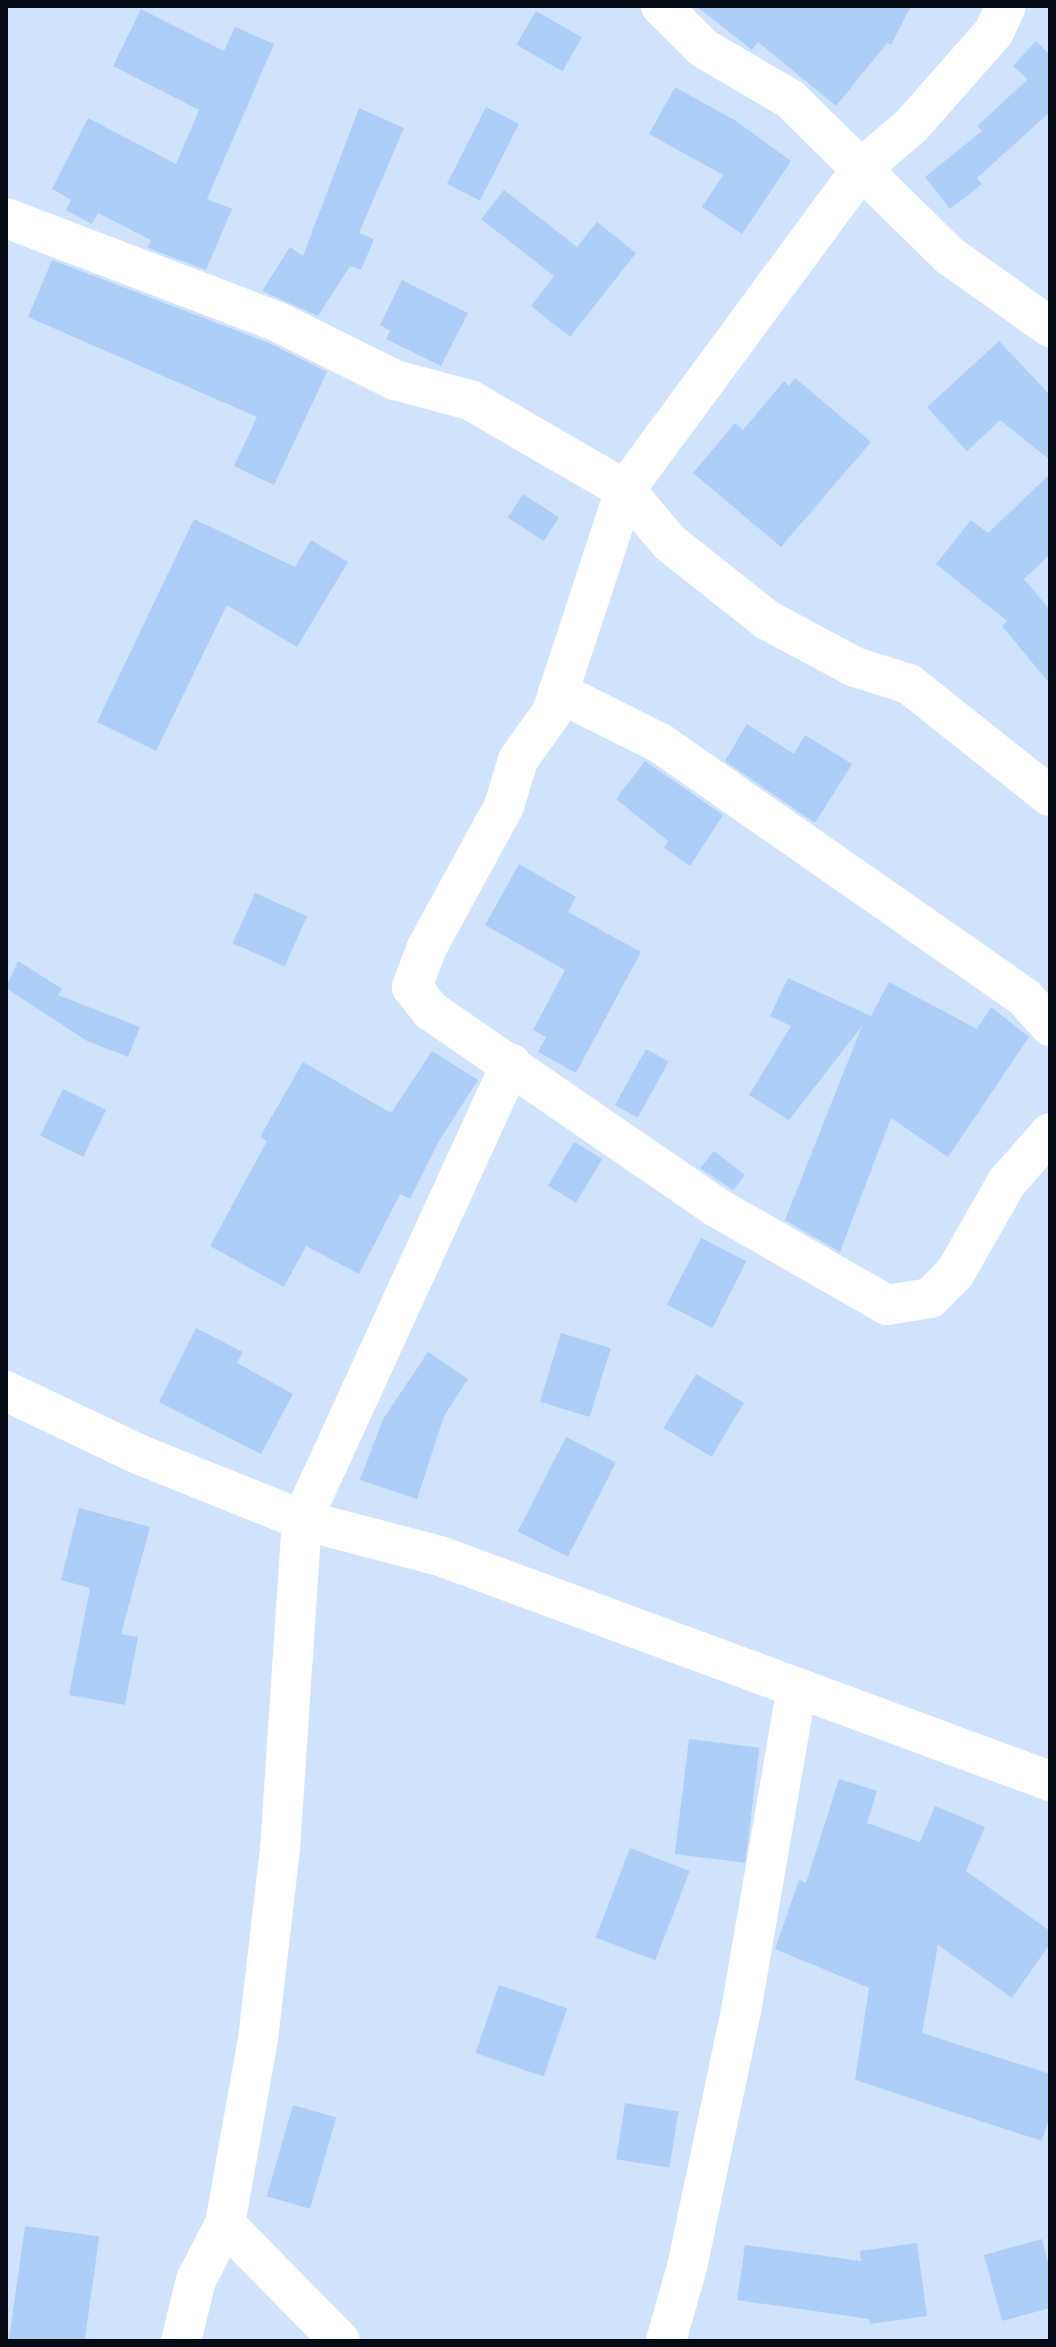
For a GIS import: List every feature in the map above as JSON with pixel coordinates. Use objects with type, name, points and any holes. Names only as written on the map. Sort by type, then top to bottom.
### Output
[{"type":"street","points":[[661,6],[703,48],[790,99],[863,167],[950,256],[1050,327]]},
{"type":"street","points":[[1006,6],[994,32],[922,115],[863,167],[625,490],[552,712],[518,760],[504,806],[427,947],[412,987],[431,1011],[716,1207],[887,1305],[930,1298],[955,1273],[1007,1182],[1050,1133]]},
{"type":"street","points":[[6,218],[278,322],[395,380],[470,400],[625,490],[670,543],[736,598],[855,667],[909,684],[1050,796]]},
{"type":"street","points":[[558,692],[660,743],[1025,998],[1050,1026]]},
{"type":"street","points":[[181,2341],[196,2280],[225,2224],[258,2039],[280,1850],[302,1520],[511,1064]]},
{"type":"street","points":[[6,1391],[138,1454],[302,1520],[440,1556],[1050,1781]]},
{"type":"street","points":[[666,2341],[687,2267],[742,2005],[797,1688]]},
{"type":"street","points":[[225,2224],[340,2341]]},
{"type":"building","points":[[696,6],[911,6],[891,45],[887,43],[836,106],[758,42],[752,50]]},
{"type":"building","points":[[141,9],[224,51],[235,27],[274,44],[207,199],[232,209],[206,270],[148,248],[151,240],[98,213],[92,224],[66,210],[71,200],[52,189],[88,118],[176,164],[199,110],[113,66]]},
{"type":"building","points":[[536,11],[582,38],[562,71],[516,45]]},
{"type":"building","points":[[1036,41],[1050,55],[1050,112],[977,178],[982,184],[950,209],[925,177],[982,131],[977,126],[1028,79],[1013,66]]},
{"type":"building","points":[[675,87],[736,121],[791,161],[742,234],[702,207],[723,175],[649,134]]},
{"type":"building","points":[[486,107],[519,124],[480,200],[447,184]]},
{"type":"building","points":[[359,108],[404,128],[359,233],[374,239],[361,270],[350,266],[318,316],[262,291],[290,247],[303,256]]},
{"type":"building","points":[[504,190],[577,247],[597,222],[636,253],[570,337],[531,306],[554,276],[481,219]]},
{"type":"building","points":[[52,260],[269,343],[327,372],[274,485],[234,466],[257,417],[28,317]]},
{"type":"building","points":[[402,280],[468,313],[441,366],[386,339],[390,331],[380,325]]},
{"type":"building","points":[[999,341],[1050,395],[1050,460],[1000,420],[967,451],[927,407]]},
{"type":"building","points":[[795,378],[871,442],[781,547],[693,473],[735,423],[743,430],[784,381],[789,386]]},
{"type":"building","points":[[1050,474],[1050,554],[1024,579],[1050,610],[1050,684],[1002,626],[1007,621],[936,564],[971,520],[988,533]]},
{"type":"building","points":[[523,494],[559,517],[544,541],[508,517]]},
{"type":"building","points":[[194,519],[295,567],[311,540],[348,562],[297,647],[227,605],[156,751],[97,722]]},
{"type":"building","points":[[747,724],[794,754],[805,735],[852,764],[815,823],[725,761]]},
{"type":"building","points":[[645,761],[723,815],[690,866],[664,848],[668,841],[616,799]]},
{"type":"building","points":[[519,864],[576,897],[568,912],[641,952],[576,1073],[538,1052],[546,1037],[533,1030],[565,970],[485,925]]},
{"type":"building","points":[[255,893],[307,916],[285,966],[233,943]]},
{"type":"building","points":[[18,961],[62,989],[58,995],[140,1027],[128,1057],[87,1041],[6,988]]},
{"type":"building","points":[[788,978],[871,1016],[889,982],[977,1029],[991,1007],[1029,1037],[948,1157],[891,1118],[840,1252],[785,1220],[862,1026],[789,1120],[749,1095],[791,1026],[770,1016]]},
{"type":"building","points":[[646,1049],[669,1062],[638,1118],[615,1105]]},
{"type":"building","points":[[432,1051],[478,1080],[439,1141],[410,1199],[400,1194],[359,1274],[306,1246],[284,1287],[210,1246],[267,1141],[260,1137],[303,1062],[391,1113]]},
{"type":"building","points":[[63,1089],[106,1110],[83,1157],[40,1136]]},
{"type":"building","points":[[574,1142],[602,1159],[576,1203],[548,1186]]},
{"type":"building","points":[[714,1151],[745,1175],[733,1190],[700,1168]]},
{"type":"building","points":[[701,1238],[746,1261],[712,1328],[667,1305]]},
{"type":"building","points":[[196,1328],[243,1352],[237,1363],[293,1394],[261,1454],[159,1402]]},
{"type":"building","points":[[561,1333],[611,1348],[590,1417],[540,1402]]},
{"type":"building","points":[[428,1352],[468,1379],[444,1416],[417,1499],[360,1480],[383,1419]]},
{"type":"building","points":[[696,1374],[744,1403],[712,1457],[664,1428]]},
{"type":"building","points":[[566,1437],[616,1462],[568,1557],[518,1531]]},
{"type":"building","points":[[79,1508],[150,1527],[121,1634],[138,1637],[125,1705],[69,1695],[90,1588],[61,1580]]},
{"type":"building","points":[[689,1739],[759,1748],[745,1863],[675,1854]]},
{"type":"building","points":[[839,1779],[877,1791],[867,1823],[920,1842],[935,1806],[985,1827],[966,1871],[1050,1931],[1050,1944],[1012,1998],[938,1945],[922,2033],[1050,2074],[1050,2115],[1042,2141],[855,2080],[869,1988],[775,1949],[799,1880],[806,1883]]},
{"type":"building","points":[[630,1848],[690,1871],[655,1961],[596,1938]]},
{"type":"building","points":[[499,1985],[567,2008],[544,2077],[476,2053]]},
{"type":"building","points":[[625,2103],[678,2111],[669,2168],[616,2159]]},
{"type":"building","points":[[293,2105],[336,2117],[310,2209],[267,2196]]},
{"type":"building","points":[[25,2226],[99,2236],[85,2341],[9,2341]]},
{"type":"building","points":[[1042,2239],[1050,2270],[1050,2308],[1002,2321],[984,2255]]},
{"type":"building","points":[[917,2243],[927,2316],[870,2324],[869,2319],[737,2300],[745,2245],[861,2261],[860,2251]]}]
